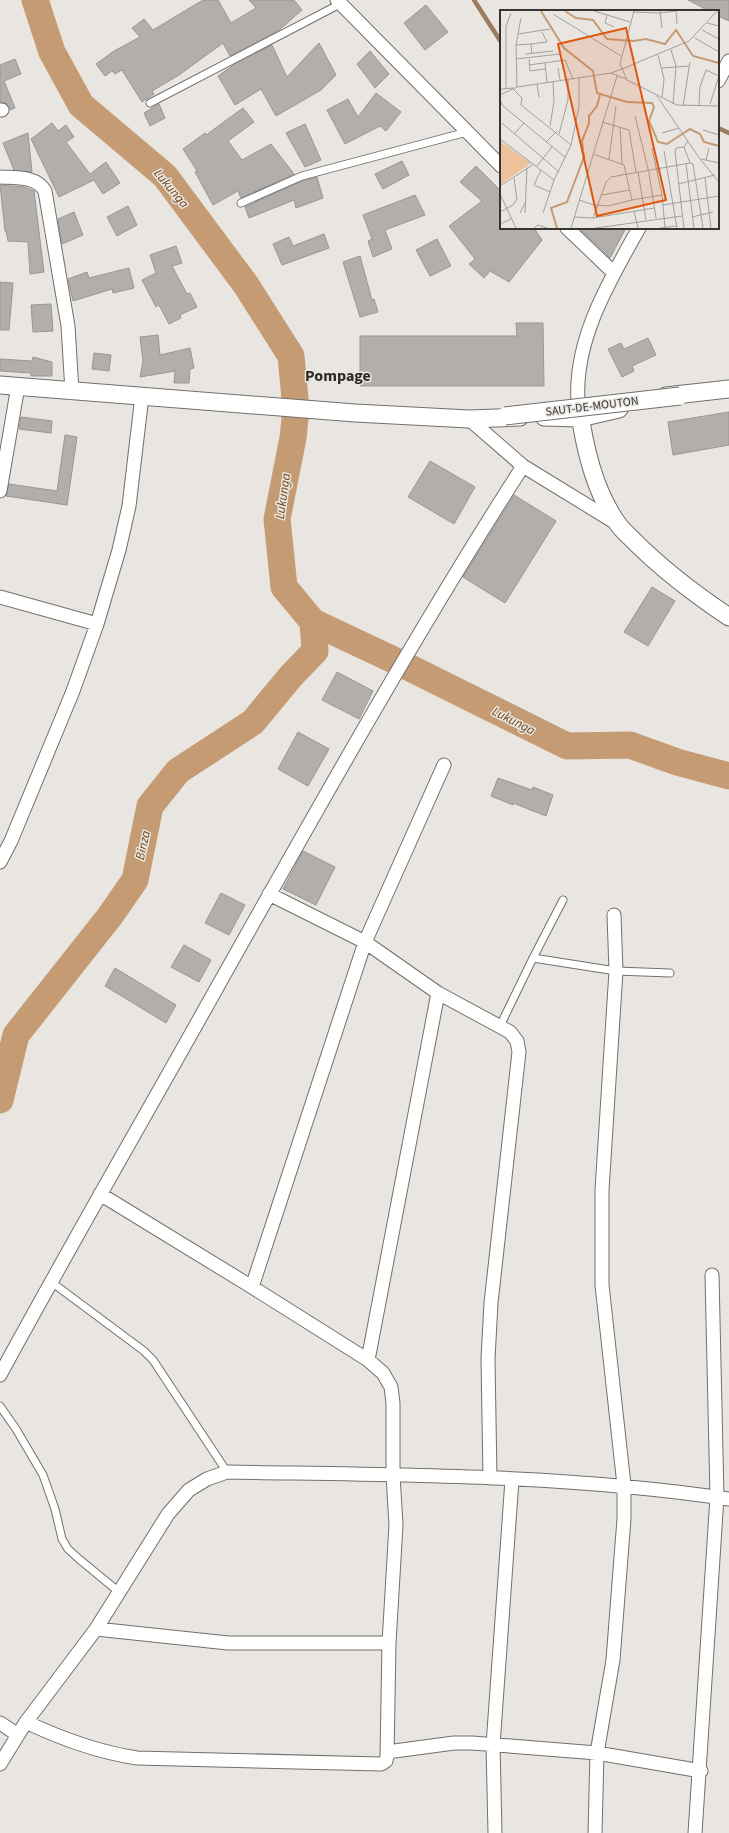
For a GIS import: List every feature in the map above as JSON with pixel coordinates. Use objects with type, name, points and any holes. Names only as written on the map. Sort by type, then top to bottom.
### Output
[{"type":"street","points":[[339,2],[500,165]]},
{"type":"street","points":[[719,79],[729,61]]},
{"type":"street","points":[[0,178],[36,181],[42,185],[45,191],[68,326],[72,391]]},
{"type":"street","points":[[568,229],[614,273]]},
{"type":"street","points":[[618,524],[601,493],[591,464],[580,418],[578,401],[578,371],[583,349],[596,314],[614,273],[638,229]]},
{"type":"street","points":[[0,385],[356,413],[469,419],[505,416],[580,418],[680,396],[729,389]]},
{"type":"street","points":[[0,491],[18,386]]},
{"type":"street","points":[[0,862],[11,841],[73,691],[97,624],[119,550],[129,506],[142,396]]},
{"type":"street","points":[[505,416],[578,401],[680,396]]},
{"type":"street","name":"SAUT-DE-MOUTON","points":[[505,416],[680,396]]},
{"type":"street","points":[[469,419],[523,466],[618,524],[647,554],[729,617]]},
{"type":"street","points":[[0,1375],[50,1281],[269,894],[409,651],[523,466]]},
{"type":"street","points":[[0,597],[97,624]]},
{"type":"street","points":[[252,1286],[365,942],[444,765]]},
{"type":"street","points":[[269,894],[365,942],[438,993],[510,1032],[517,1041],[519,1052],[491,1303],[488,1359],[490,1478]]},
{"type":"street","points":[[594,1833],[597,1753],[613,1660],[624,1519],[624,1485],[602,1285],[602,1190],[616,971],[614,914]]},
{"type":"street","points":[[368,1360],[438,993]]},
{"type":"street","points":[[26,1722],[55,1736],[108,1754],[137,1758],[381,1764],[386,1761],[389,1643],[396,1525],[393,1475],[393,1403],[391,1387],[383,1373],[368,1360],[252,1286],[100,1194]]},
{"type":"street","points":[[695,1833],[723,1498],[712,1275]]},
{"type":"street","points":[[0,1764],[26,1722],[96,1628],[173,1508],[190,1490],[207,1479],[227,1472],[490,1478],[624,1485],[723,1498]]},
{"type":"street","points":[[495,1833],[493,1746],[512,1480]]},
{"type":"street","points":[[96,1628],[228,1643],[389,1643]]},
{"type":"street","points":[[0,1723],[18,1735]]},
{"type":"street","points":[[387,1752],[454,1743],[597,1753],[700,1771]]},
{"type":"lane","points":[[150,102],[339,2]]},
{"type":"lane","points":[[241,203],[302,176],[467,132]]},
{"type":"lane","points":[[500,1026],[532,958],[563,900]]},
{"type":"lane","points":[[532,958],[616,971],[670,973]]},
{"type":"lane","points":[[50,1281],[154,1360],[227,1472]]},
{"type":"lane","points":[[0,1406],[16,1428],[43,1474],[55,1509],[62,1539],[68,1549],[119,1592]]},
{"type":"building","points":[[203,0],[218,0],[231,23],[256,8],[249,0],[294,0],[302,10],[278,31],[230,56],[223,43],[179,75],[152,91],[154,94],[142,102],[122,70],[115,74],[112,71],[105,76],[96,64],[114,51],[140,37],[132,28],[144,19],[153,30]]},
{"type":"building","points":[[688,0],[729,0],[729,21],[719,16],[719,10],[707,10]]},
{"type":"building","points":[[426,5],[448,32],[425,50],[404,23]]},
{"type":"building","points":[[319,43],[336,75],[321,90],[276,116],[261,89],[235,105],[218,76],[235,64],[272,45],[287,77]]},
{"type":"building","points":[[370,51],[389,74],[375,88],[357,64]]},
{"type":"building","points":[[15,59],[21,74],[4,81],[15,108],[10,110],[6,103],[0,102],[0,65]]},
{"type":"building","points":[[376,93],[401,112],[386,131],[380,126],[345,144],[327,110],[348,99],[358,117]]},
{"type":"building","points":[[159,104],[165,118],[150,126],[144,113]]},
{"type":"building","points":[[243,108],[254,122],[228,141],[242,160],[271,144],[294,174],[241,198],[238,191],[213,205],[195,172],[197,171],[183,149],[205,133],[206,135]]},
{"type":"building","points":[[52,123],[58,131],[66,125],[74,137],[66,142],[90,174],[106,162],[120,183],[103,194],[94,180],[59,197],[31,139]]},
{"type":"building","points":[[305,124],[321,160],[305,167],[286,133]]},
{"type":"building","points":[[28,133],[32,172],[14,170],[3,143]]},
{"type":"building","points":[[402,161],[409,175],[383,189],[375,174]]},
{"type":"building","points":[[476,166],[500,190],[500,229],[535,229],[542,240],[509,282],[490,271],[484,278],[469,264],[475,259],[449,226],[482,201],[460,182]]},
{"type":"building","points":[[317,177],[323,198],[296,208],[294,200],[249,218],[245,207],[300,182]]},
{"type":"building","points":[[0,185],[24,187],[34,191],[44,272],[30,274],[28,242],[8,241],[5,231]]},
{"type":"building","points":[[415,195],[425,215],[385,230],[392,249],[373,257],[368,241],[372,239],[363,215]]},
{"type":"building","points":[[128,206],[137,225],[117,236],[107,217]]},
{"type":"building","points":[[74,212],[83,235],[62,244],[58,219]]},
{"type":"building","points":[[580,229],[625,229],[610,258]]},
{"type":"building","points":[[324,234],[329,248],[282,265],[273,244],[289,237],[293,246]]},
{"type":"building","points":[[437,239],[451,266],[430,276],[416,250]]},
{"type":"building","points":[[176,246],[182,263],[172,266],[187,294],[190,293],[197,307],[180,315],[181,318],[169,324],[159,305],[156,307],[142,280],[156,273],[150,255]]},
{"type":"building","points":[[360,256],[372,300],[374,299],[378,312],[360,317],[343,262]]},
{"type":"building","points":[[129,268],[134,288],[113,293],[112,289],[73,301],[68,279],[87,272],[89,278]]},
{"type":"building","points":[[0,282],[13,283],[9,330],[0,330]]},
{"type":"building","points":[[51,304],[53,331],[33,332],[31,305]]},
{"type":"building","points":[[516,323],[543,323],[544,386],[360,386],[360,336],[517,336]]},
{"type":"building","points":[[158,335],[160,355],[190,348],[194,368],[190,369],[189,383],[174,383],[175,371],[140,377],[143,361],[140,337]]},
{"type":"building","points":[[648,338],[656,355],[632,366],[634,371],[622,377],[608,349],[621,343],[624,349]]},
{"type":"building","points":[[94,353],[111,355],[109,371],[92,369]]},
{"type":"building","points":[[33,357],[52,362],[52,376],[31,376],[31,373],[0,371],[0,359],[32,361]]},
{"type":"building","points":[[729,412],[729,445],[673,455],[668,422]]},
{"type":"building","points":[[21,417],[52,421],[51,433],[19,429]]},
{"type":"building","points":[[65,435],[77,437],[67,505],[6,496],[9,484],[57,491]]},
{"type":"building","points":[[430,461],[475,487],[454,524],[408,497]]},
{"type":"building","points":[[514,495],[556,521],[505,603],[463,577]]},
{"type":"building","points":[[652,587],[675,601],[648,646],[624,632]]},
{"type":"building","points":[[337,672],[373,691],[359,719],[322,700]]},
{"type":"building","points":[[298,732],[329,749],[308,786],[278,769]]},
{"type":"building","points":[[498,778],[532,790],[533,787],[553,795],[546,816],[491,796]]},
{"type":"building","points":[[303,851],[335,867],[316,905],[283,889]]},
{"type":"building","points":[[221,893],[245,905],[229,935],[205,923]]},
{"type":"building","points":[[184,945],[211,960],[199,982],[171,967]]},
{"type":"building","points":[[115,968],[176,1005],[166,1023],[105,986]]},
{"type":"waterway","name":"Lukunga","points":[[35,0],[52,52],[81,105],[165,176],[246,285],[291,356],[296,409],[293,438],[277,519],[284,587],[313,622],[400,663],[567,746],[630,745],[677,762],[729,776]]},
{"type":"waterway","points":[[474,0],[500,40]]},
{"type":"waterway","points":[[719,128],[729,133]]},
{"type":"waterway","name":"Binza","points":[[0,1100],[16,1035],[110,916],[135,880],[150,806],[178,771],[253,722],[291,676],[315,651],[313,622]]},
{"type":"district","name":"Pompage","points":[[338,375]]}]
